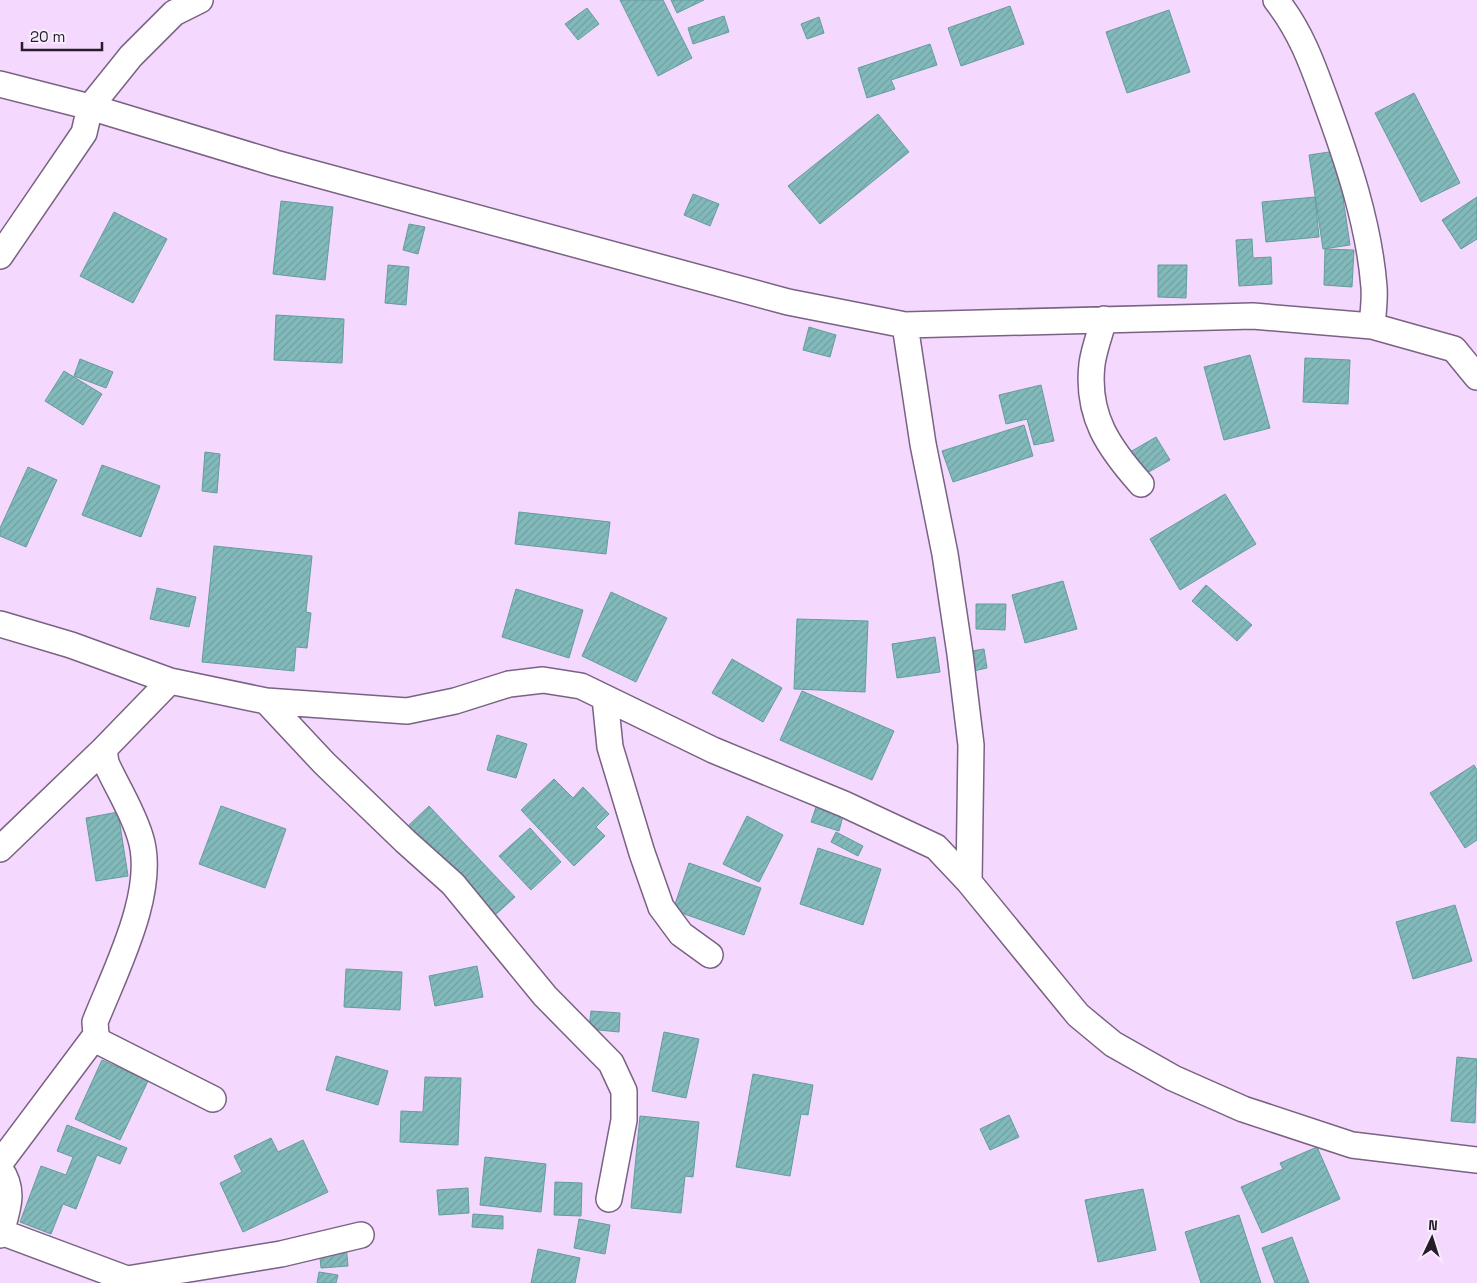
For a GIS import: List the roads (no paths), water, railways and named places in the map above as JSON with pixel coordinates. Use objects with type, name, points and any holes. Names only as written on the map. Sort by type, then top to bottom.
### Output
[{"type":"street","points":[[0,256],[84,133],[90,107],[131,56],[179,7],[200,0]]},
{"type":"street","points":[[1276,0],[1287,13],[1304,43],[1344,149],[1371,257],[1375,290],[1372,326]]},
{"type":"street","points":[[0,84],[90,107],[275,163],[788,302],[905,325],[1253,316],[1372,326],[1466,351],[1477,377]]},
{"type":"street","points":[[1104,319],[1092,364],[1093,410],[1114,453],[1141,484]]},
{"type":"street","points":[[905,325],[923,444],[945,554],[971,745],[969,882]]},
{"type":"street","points":[[0,624],[71,645],[170,681],[266,702],[407,711],[455,701],[509,684],[543,680],[581,686],[713,750],[895,826],[936,847],[969,882],[1078,1015],[1113,1044],[1173,1078],[1243,1109],[1352,1145],[1477,1160]]},
{"type":"street","points":[[0,849],[104,749],[170,681]]},
{"type":"street","points":[[605,698],[610,747],[642,854],[662,907],[681,934],[710,955]]},
{"type":"street","points":[[266,702],[324,763],[453,884],[545,996],[611,1063],[624,1091],[624,1120],[609,1200]]},
{"type":"street","points":[[104,749],[106,763],[141,838],[144,875],[140,906],[95,1022],[96,1035],[100,1042],[213,1099]]},
{"type":"street","points":[[0,1163],[96,1035]]},
{"type":"street","points":[[0,1169],[8,1180],[10,1204],[0,1233],[127,1279],[281,1254],[361,1235]]}]
